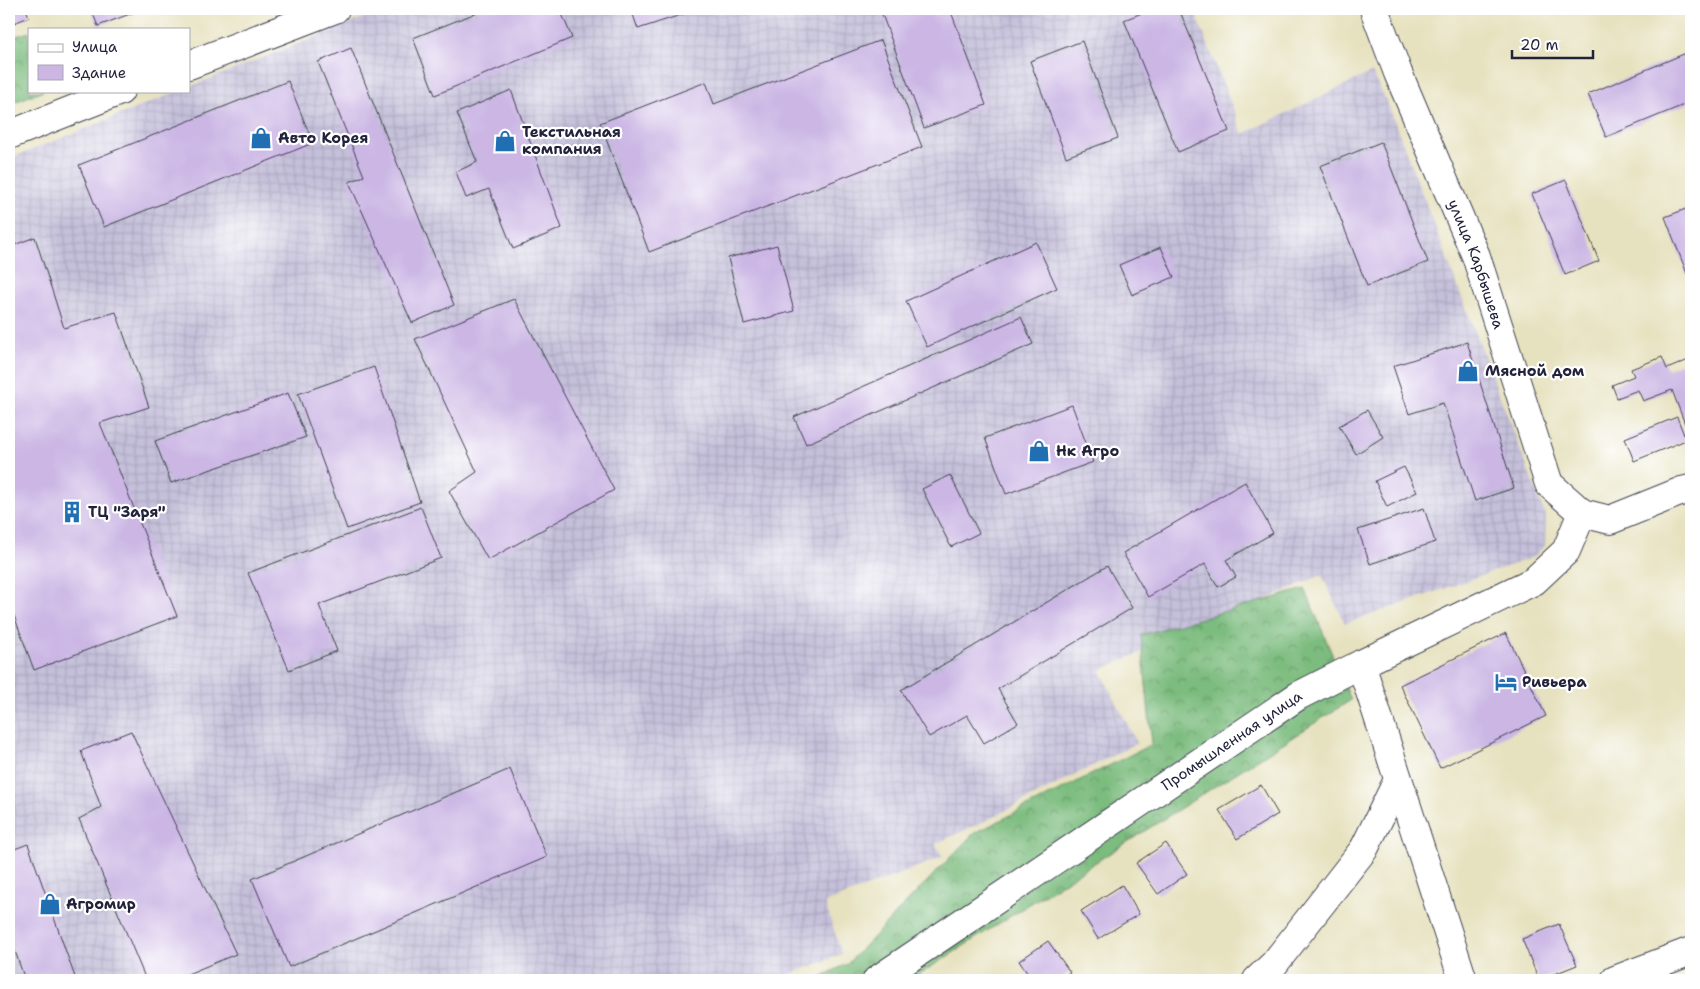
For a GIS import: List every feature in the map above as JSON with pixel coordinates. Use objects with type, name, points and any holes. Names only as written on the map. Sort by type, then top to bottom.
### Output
[{"type":"street","points":[[190,65],[335,9]]},
{"type":"street","name":"улица Карбышева","points":[[1374,9],[1398,73],[1476,256],[1548,484],[1582,513]]},
{"type":"street","points":[[9,135],[117,92]]},
{"type":"street","points":[[1582,513],[1610,520],[1691,489]]},
{"type":"street","name":"Промышленная улица","points":[[877,980],[1298,696],[1534,581],[1566,551],[1582,513]]},
{"type":"street","points":[[1361,664],[1464,980]]},
{"type":"street","points":[[1257,980],[1274,964],[1364,849],[1398,780]]},
{"type":"street","points":[[1615,980],[1691,951]]},
{"type":"shaded area","points":[[386,9],[1194,9],[1243,134],[1372,72],[1389,107],[1546,517],[1545,545],[1534,557],[1345,624],[1322,575],[1100,670],[1137,743],[989,819],[935,844],[943,857],[825,903],[842,954],[775,980],[9,980],[9,159],[176,92],[190,92],[190,87]]},
{"type":"green space","points":[[28,32],[28,92],[40,92],[9,104],[9,38]]},
{"type":"green space","points":[[1305,589],[1351,700],[910,980],[814,980],[847,964],[973,834],[1152,744],[1141,635]]},
{"type":"building","points":[[9,9],[26,9],[29,17],[9,25]]},
{"type":"building","points":[[91,9],[143,9],[98,26]]},
{"type":"building","points":[[486,9],[560,9],[572,38],[435,95],[413,38]]},
{"type":"building","points":[[631,9],[699,9],[638,29]]},
{"type":"building","points":[[880,9],[950,9],[986,105],[924,128]]},
{"type":"building","points":[[1152,9],[1179,9],[1229,131],[1178,152],[1124,20]]},
{"type":"building","points":[[881,40],[922,147],[649,252],[600,123],[706,82],[714,104]]},
{"type":"building","points":[[1082,41],[1118,138],[1066,157],[1030,61]]},
{"type":"building","points":[[351,48],[454,305],[412,323],[349,182],[364,176],[318,62]]},
{"type":"building","points":[[1691,51],[1691,102],[1606,137],[1588,94]]},
{"type":"building","points":[[288,81],[313,143],[104,227],[79,165]]},
{"type":"building","points":[[511,90],[562,228],[513,249],[489,189],[466,198],[456,172],[477,162],[457,113]]},
{"type":"building","points":[[1381,142],[1428,262],[1367,286],[1320,166]]},
{"type":"building","points":[[1566,180],[1599,261],[1565,275],[1532,194]]},
{"type":"building","points":[[1691,207],[1691,284],[1665,217]]},
{"type":"building","name":"ТЦ \"Заря\"","points":[[35,237],[64,328],[116,312],[149,407],[100,423],[177,616],[34,670],[9,602],[9,247]]},
{"type":"building","points":[[1036,242],[1057,288],[927,347],[906,301]]},
{"type":"building","points":[[777,245],[794,311],[744,324],[728,258]]},
{"type":"building","points":[[1161,247],[1174,277],[1132,295],[1119,265]]},
{"type":"building","points":[[514,299],[614,490],[488,560],[449,491],[477,472],[415,339]]},
{"type":"building","points":[[1021,317],[1033,344],[806,444],[794,417]]},
{"type":"building","points":[[1467,342],[1514,488],[1475,501],[1443,403],[1409,414],[1393,366]]},
{"type":"building","points":[[1662,357],[1667,369],[1691,359],[1691,431],[1688,432],[1672,390],[1643,401],[1638,390],[1617,398],[1612,385],[1634,376],[1631,369]]},
{"type":"building","points":[[374,367],[420,502],[347,529],[298,394]]},
{"type":"building","points":[[288,393],[306,437],[171,483],[155,441]]},
{"type":"building","points":[[1072,405],[1093,462],[1006,494],[985,438]]},
{"type":"building","points":[[1367,410],[1383,437],[1356,454],[1339,426]]},
{"type":"building","points":[[1677,417],[1686,440],[1634,461],[1625,438]]},
{"type":"building","points":[[1404,467],[1417,492],[1387,507],[1375,481]]},
{"type":"building","points":[[950,475],[979,533],[951,547],[922,489]]},
{"type":"building","points":[[1245,482],[1273,533],[1226,560],[1236,577],[1218,587],[1205,564],[1148,597],[1123,553]]},
{"type":"building","points":[[421,507],[441,558],[319,605],[337,651],[289,670],[248,573]]},
{"type":"building","points":[[1424,508],[1435,542],[1370,564],[1358,530]]},
{"type":"building","points":[[1107,566],[1132,608],[998,689],[1018,723],[984,743],[967,715],[929,737],[901,690]]},
{"type":"building","points":[[1506,633],[1546,716],[1440,768],[1400,685]]},
{"type":"building","points":[[131,731],[236,954],[173,980],[146,980],[79,819],[101,807],[81,751]]},
{"type":"building","points":[[510,769],[547,857],[289,967],[252,879]]},
{"type":"building","points":[[1261,785],[1278,814],[1237,839],[1219,810]]},
{"type":"building","points":[[1166,843],[1187,874],[1158,894],[1136,863]]},
{"type":"building","points":[[28,844],[76,980],[15,980],[24,977],[9,934],[9,851]]},
{"type":"building","points":[[1122,885],[1139,914],[1098,939],[1081,911]]},
{"type":"building","points":[[1559,924],[1577,965],[1539,980],[1522,939]]},
{"type":"building","points":[[1048,941],[1070,972],[1058,980],[1032,980],[1019,961]]},
{"type":"place","name":"Авто Корея","points":[[261,138]]},
{"type":"place","name":"Текстильная компания","points":[[505,141]]},
{"type":"place","name":"Мясной дом","points":[[1468,371]]},
{"type":"place","name":"Нк Агро","points":[[1039,451]]},
{"type":"place","name":"ТЦ \"Заря\"","points":[[72,512]]},
{"type":"place","name":"Ривьера","points":[[1506,682]]},
{"type":"place","name":"Агромир","points":[[50,904]]}]
